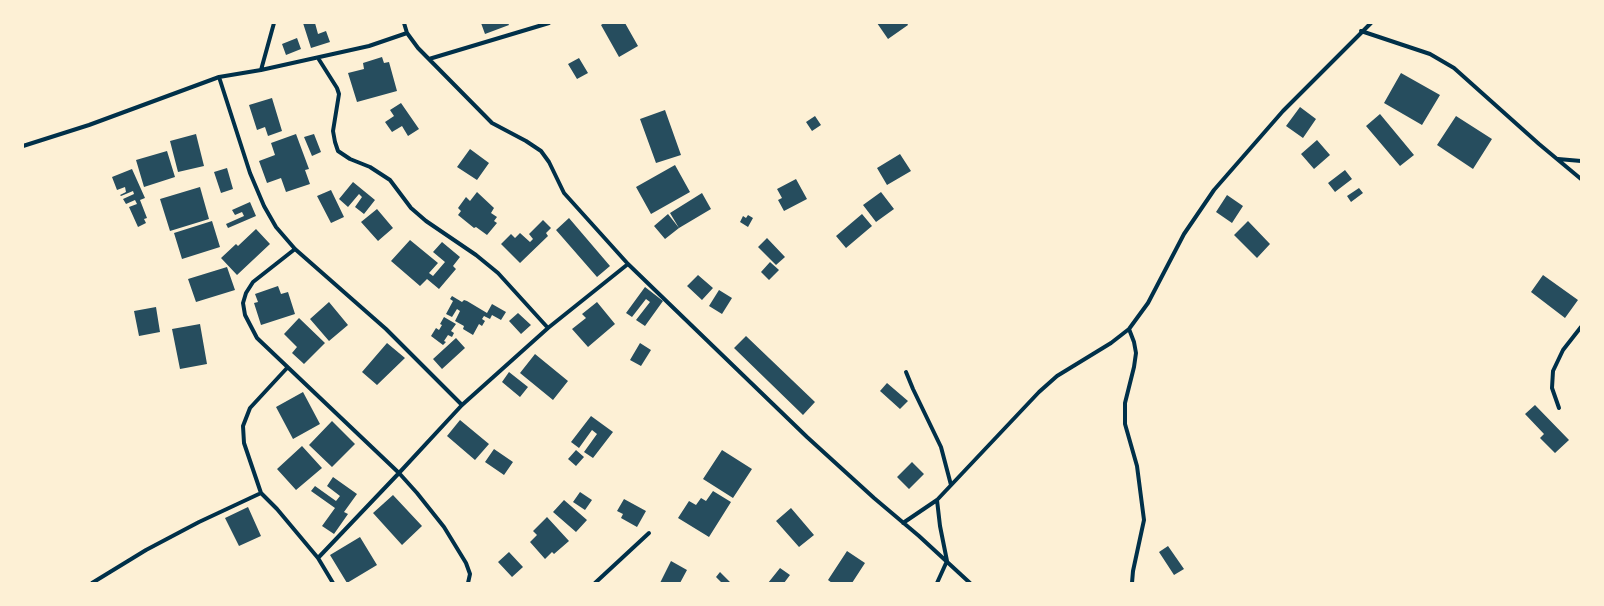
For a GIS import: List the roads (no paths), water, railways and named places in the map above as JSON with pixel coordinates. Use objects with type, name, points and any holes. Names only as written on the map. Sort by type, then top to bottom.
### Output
[{"type":"street","points":[[261,70],[274,23]]},
{"type":"street","points":[[404,23],[407,33],[418,48],[492,123],[526,141],[541,151],[549,162],[564,193],[628,264],[807,438],[970,583]]},
{"type":"street","points":[[429,59],[549,23]]},
{"type":"street","points":[[903,523],[937,500],[1039,392],[1057,376],[1111,343],[1129,329],[1148,303],[1184,234],[1214,190],[1283,111],[1371,23]]},
{"type":"street","points":[[1361,32],[1430,54],[1454,68],[1581,179]]},
{"type":"street","points":[[23,146],[89,125],[219,77],[318,58],[369,46],[407,33]]},
{"type":"street","points":[[318,58],[337,88],[339,94],[333,131],[338,151],[350,159],[370,167],[390,180],[411,208],[421,217],[476,255],[498,273],[548,328]]},
{"type":"street","points":[[219,77],[250,173],[264,206],[276,227],[295,249],[386,329],[462,405]]},
{"type":"street","points":[[1557,159],[1581,161]]},
{"type":"street","points":[[295,249],[253,282],[242,303],[245,315],[256,338],[399,474],[417,493],[444,527],[466,562],[470,574],[468,583]]},
{"type":"street","points":[[318,558],[399,474],[462,405],[548,328],[628,264]]},
{"type":"street","points":[[1559,408],[1552,388],[1553,372],[1563,350],[1581,327]]},
{"type":"street","points":[[1129,329],[1136,353],[1125,403],[1125,424],[1137,466],[1144,520],[1132,571],[1132,583]]},
{"type":"street","points":[[287,368],[250,408],[243,426],[244,443],[261,493],[277,509],[318,558],[333,583]]},
{"type":"street","points":[[906,372],[941,448],[951,485]]},
{"type":"street","points":[[92,583],[166,539],[261,493]]},
{"type":"street","points":[[937,500],[940,526],[947,561],[937,583]]},
{"type":"street","points":[[595,583],[650,533]]}]
